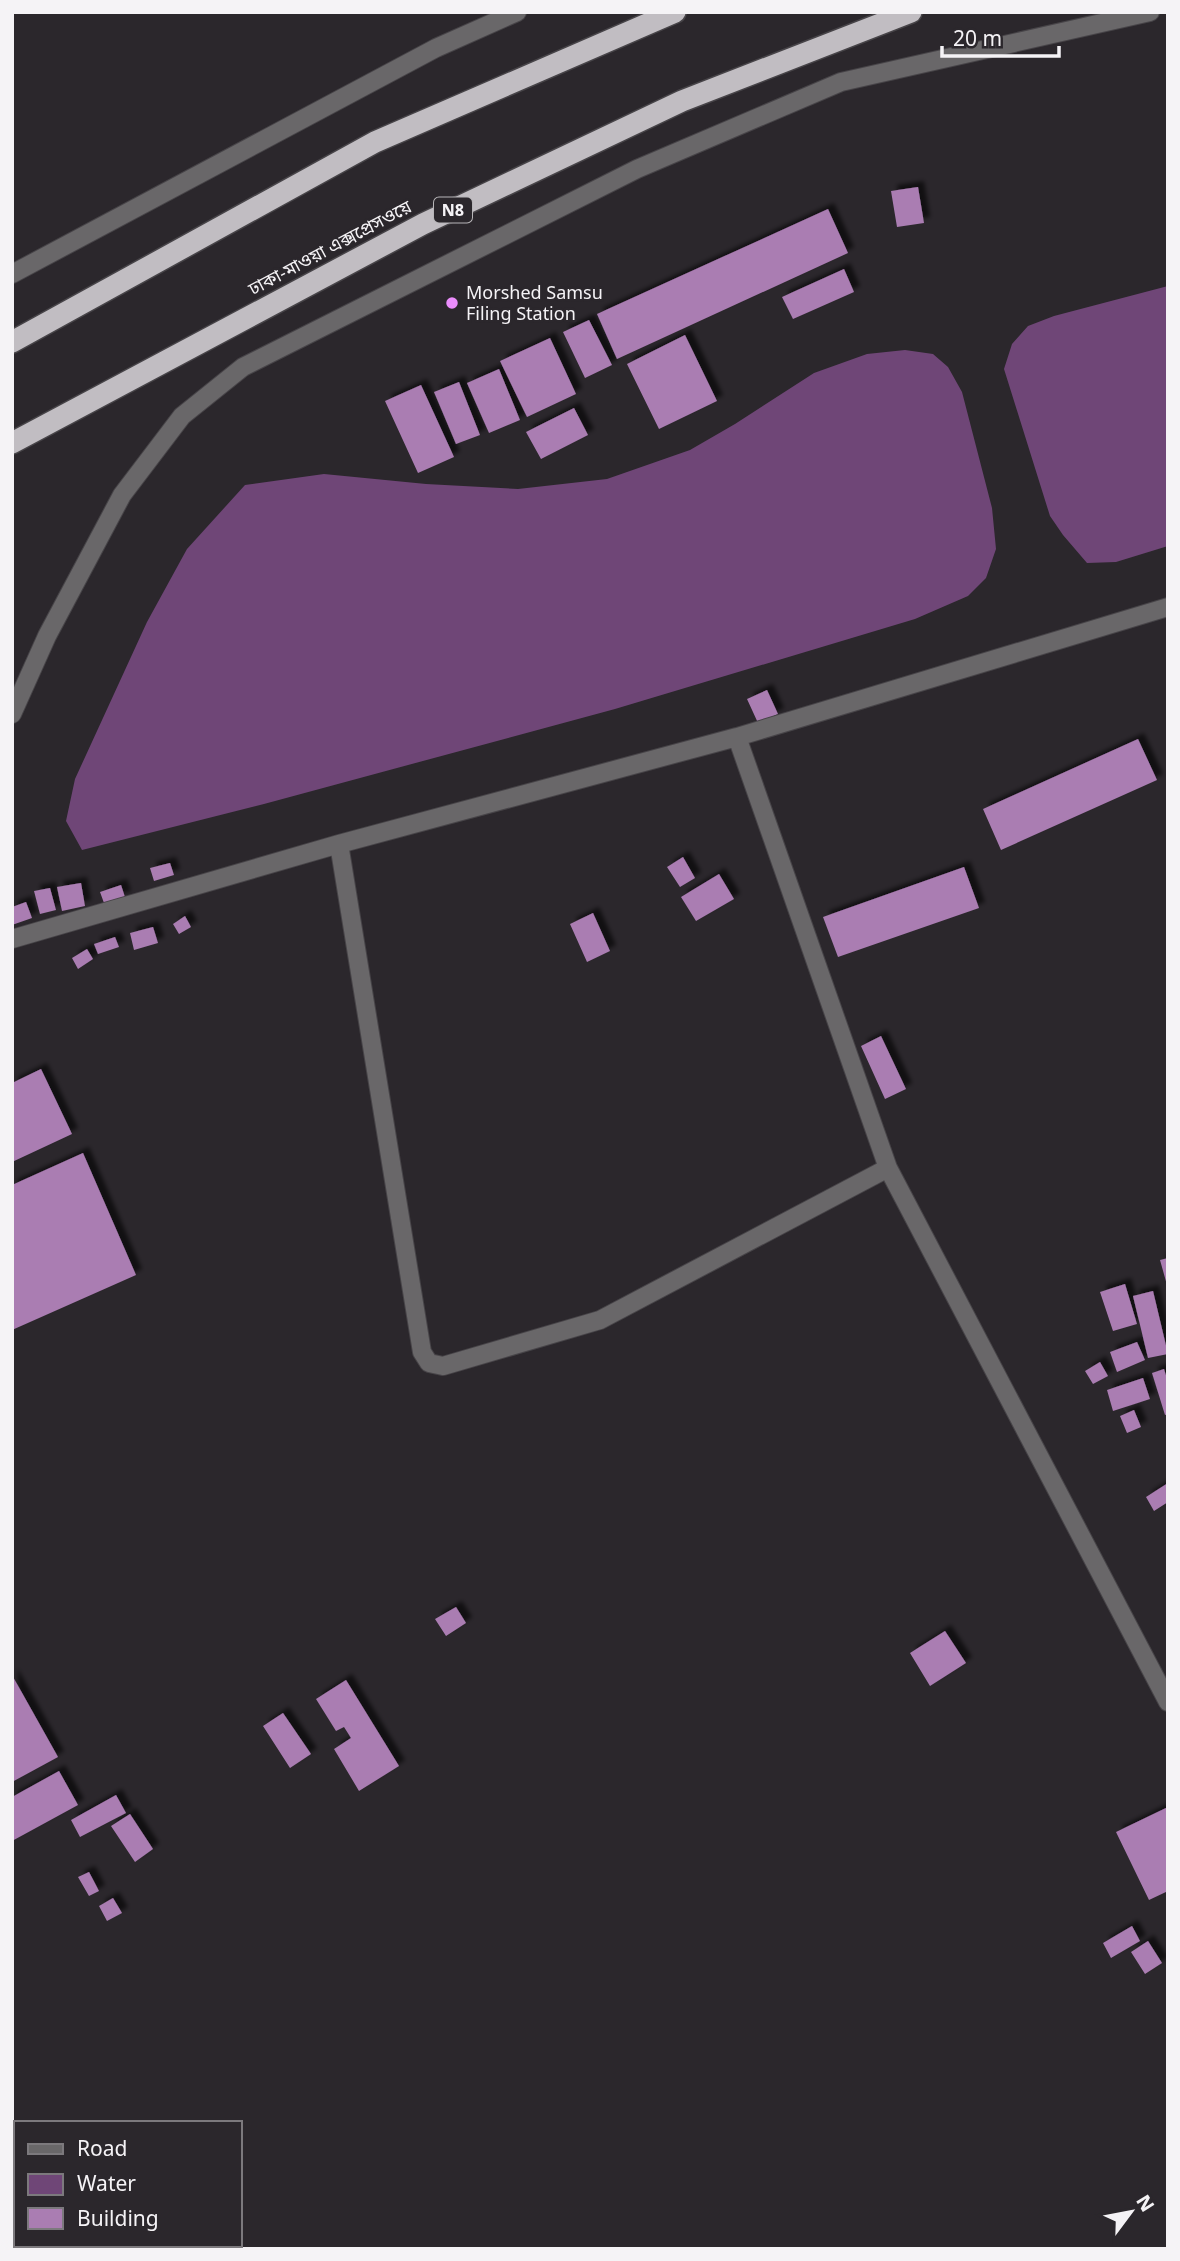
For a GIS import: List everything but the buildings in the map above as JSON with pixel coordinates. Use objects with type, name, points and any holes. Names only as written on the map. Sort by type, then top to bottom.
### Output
[{"type":"highway","points":[[12,342],[375,142],[675,12]]},
{"type":"highway","name":"ঢাকা-মাওয়া এক্সপ্রেসওয়ে","points":[[12,443],[423,224],[682,101],[911,12]]},
{"type":"street","points":[[12,274],[436,48],[517,12]]},
{"type":"street","points":[[12,714],[47,636],[121,495],[182,416],[243,367],[637,169],[841,82],[1150,12]]},
{"type":"street","points":[[12,939],[339,844],[737,737],[1168,607]]},
{"type":"street","points":[[737,737],[888,1168],[1168,1702]]},
{"type":"street","points":[[339,844],[422,1352],[429,1363],[443,1366],[600,1320],[888,1168]]},
{"type":"water","points":[[1168,286],[1168,546],[1116,562],[1087,563],[1050,516],[1004,369],[1012,344],[1028,326],[1054,316]]},
{"type":"water","points":[[905,350],[933,354],[948,367],[962,392],[992,508],[996,549],[986,578],[968,596],[915,619],[615,709],[82,850],[66,821],[75,779],[147,622],[187,549],[245,485],[324,474],[426,484],[518,489],[607,479],[690,450],[814,373],[867,354]]},
{"type":"place","name":"Morshed Samsu Filing Station","points":[[452,303]]}]
